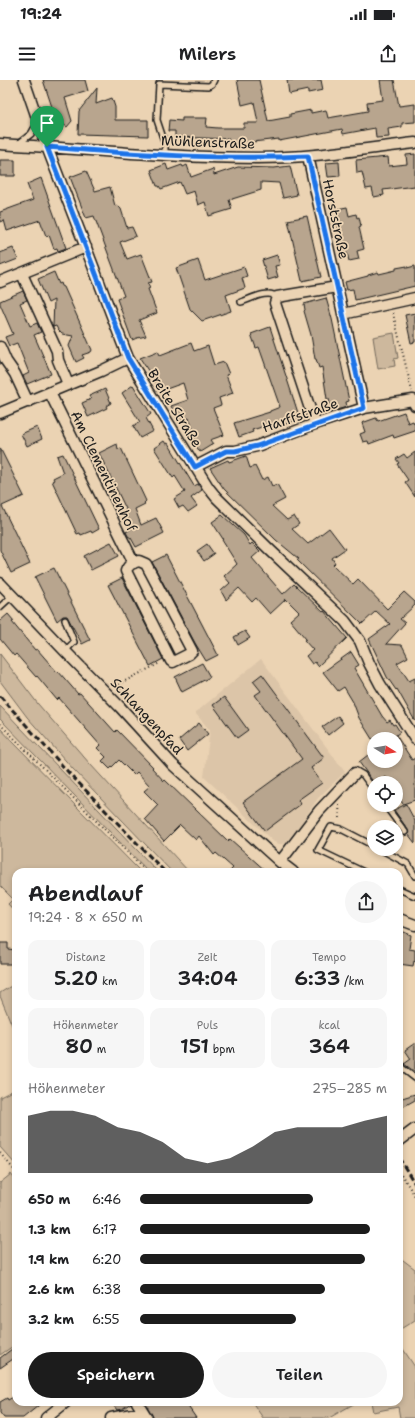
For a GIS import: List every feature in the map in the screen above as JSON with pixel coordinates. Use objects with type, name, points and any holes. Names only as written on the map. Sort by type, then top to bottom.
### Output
[{"type":"street","name":"Breite Straße","points":[[24,80],[47,147],[128,358],[195,467],[216,497],[344,621],[360,641],[380,684],[415,739]]},
{"type":"street","name":"Mühlenstraße","points":[[0,144],[165,155],[258,158],[308,156],[415,143]]},
{"type":"street","name":"Horststraße","points":[[308,156],[364,408]]},
{"type":"street","points":[[0,282],[86,247]]},
{"type":"street","points":[[22,274],[57,350],[58,360],[68,384]]},
{"type":"street","points":[[315,424],[275,303],[277,297],[337,287]]},
{"type":"street","points":[[343,314],[415,298]]},
{"type":"street","points":[[0,347],[28,402]]},
{"type":"street","points":[[0,413],[50,393],[128,358]]},
{"type":"street","name":"Am Clementinenhof","points":[[50,393],[134,562]]},
{"type":"street","name":"Harffstraße","points":[[195,467],[226,451],[252,447],[364,408],[414,403]]},
{"type":"street","points":[[139,561],[146,564],[192,651],[174,662],[171,662],[126,571],[127,567],[134,562],[139,561]]},
{"type":"street","name":"Schlangenpfad","points":[[0,583],[120,707],[173,765],[288,868]]},
{"type":"street","points":[[280,862],[319,811],[355,773]]},
{"type":"street","points":[[403,920],[415,925]]},
{"type":"street","points":[[403,1138],[415,1129]]},
{"type":"street","points":[[48,1417],[61,1406]]},
{"type":"street","points":[[111,1418],[144,1415],[139,1406]]},
{"type":"lane","points":[[165,155],[165,144],[157,120],[160,82],[209,86],[214,80]]},
{"type":"lane","points":[[16,145],[31,134],[38,121]]},
{"type":"lane","points":[[241,302],[268,293],[274,294],[277,297]]},
{"type":"lane","points":[[0,607],[12,596]]},
{"type":"lane","points":[[65,620],[74,642],[65,651]]},
{"type":"lane","points":[[355,773],[358,772],[363,775],[367,780]]},
{"type":"lane","points":[[390,812],[404,832]]},
{"type":"lane","points":[[356,868],[318,850],[331,827],[341,829],[367,842]]},
{"type":"lane","points":[[393,856],[408,864],[415,876]]},
{"type":"lane","points":[[403,891],[415,896]]},
{"type":"lane","points":[[403,1069],[415,1078]]},
{"type":"path","points":[[390,303],[414,403]]},
{"type":"path","points":[[120,707],[123,701],[123,691],[119,684],[162,663]]},
{"type":"path","points":[[0,724],[143,868]]},
{"type":"path","points":[[337,792],[341,829]]},
{"type":"path","points":[[0,1153],[12,1167]]},
{"type":"path","points":[[403,1177],[415,1196]]},
{"type":"shaded area","points":[[394,333],[398,358],[394,359],[395,366],[378,369],[373,337]]},
{"type":"shaded area","points":[[0,654],[38,704],[90,764],[185,868],[168,868],[73,769],[27,717],[0,681]]},
{"type":"shaded area","points":[[261,659],[345,772],[318,798],[300,825],[284,844],[274,842],[204,777],[210,730],[195,713]]},
{"type":"shaded area","points":[[0,706],[154,868],[145,868],[0,719]]},
{"type":"shaded area","points":[[0,728],[137,868],[12,868],[12,898],[0,886]]},
{"type":"shaded area","points":[[12,900],[12,908],[8,904]]},
{"type":"shaded area","points":[[12,986],[12,1025],[0,996],[0,993]]},
{"type":"shaded area","points":[[12,1091],[12,1160],[0,1147],[0,1097]]},
{"type":"shaded area","points":[[11,1174],[12,1347],[0,1355],[0,1183]]},
{"type":"shaded area","points":[[403,1260],[415,1269],[415,1320],[403,1328]]},
{"type":"shaded area","points":[[403,1349],[415,1367],[415,1418],[400,1418],[398,1407],[373,1412],[372,1406],[403,1406]]},
{"type":"shaded area","points":[[255,1406],[350,1406],[329,1418],[263,1418]]},
{"type":"building","points":[[43,80],[85,80],[88,91],[65,98],[72,121],[67,127],[56,119]]},
{"type":"building","points":[[237,80],[259,80],[268,121],[290,117],[290,114],[311,110],[311,113],[326,110],[328,118],[368,111],[367,102],[383,100],[380,80],[394,80],[399,106],[415,104],[415,122],[402,123],[402,127],[388,129],[389,137],[376,138],[375,128],[343,134],[342,129],[279,141],[279,139],[244,143],[230,143],[229,139],[175,137],[175,131],[168,131],[169,120],[182,121],[182,118],[207,118],[206,127],[218,128],[244,128],[244,123],[258,123],[254,102],[242,105]]},
{"type":"building","points":[[287,80],[321,80],[323,90],[308,93],[308,90],[289,94]]},
{"type":"building","points":[[97,88],[96,104],[112,98],[115,107],[115,120],[148,120],[148,136],[78,134],[79,111]]},
{"type":"building","points":[[415,154],[415,186],[383,190],[384,195],[374,197],[372,188],[366,189],[362,172],[357,173],[356,160],[388,157],[389,166],[407,164],[406,155]]},
{"type":"building","points":[[0,160],[15,160],[15,176],[0,176]]},
{"type":"building","points":[[339,162],[340,176],[328,177],[326,163]]},
{"type":"building","points":[[166,164],[168,170],[182,165],[183,167],[187,165],[191,177],[213,169],[214,175],[238,167],[274,168],[290,166],[297,195],[283,198],[279,183],[261,182],[261,190],[229,200],[232,209],[209,216],[205,202],[198,205],[194,191],[185,194],[180,182],[161,189],[157,186],[151,170]]},
{"type":"building","points":[[86,171],[95,191],[110,187],[115,206],[117,205],[121,209],[127,228],[132,227],[136,236],[120,242],[127,259],[141,254],[152,282],[148,283],[150,288],[148,289],[157,313],[139,320],[146,336],[132,340],[117,299],[124,296],[94,216],[86,218],[70,177]]},
{"type":"building","points":[[41,178],[66,248],[58,251],[57,248],[54,249],[49,235],[46,236],[40,220],[7,231],[4,220],[0,222],[0,212],[33,200],[27,184]]},
{"type":"building","points":[[347,207],[349,216],[356,214],[357,218],[359,217],[361,226],[359,227],[364,249],[357,251],[359,259],[349,261],[347,253],[345,253],[337,223],[337,219],[339,218],[337,209]]},
{"type":"building","points":[[307,216],[321,277],[302,281],[288,220]]},
{"type":"building","points":[[13,248],[18,259],[0,266],[0,253]]},
{"type":"building","points":[[277,255],[280,265],[275,266],[278,277],[268,280],[262,260]]},
{"type":"building","points":[[198,260],[205,280],[244,267],[247,276],[242,278],[245,288],[226,295],[231,311],[202,321],[190,309],[176,268]]},
{"type":"building","points":[[407,266],[407,268],[415,266],[415,286],[355,300],[353,289],[347,290],[345,282],[378,272],[379,274]]},
{"type":"building","points":[[54,272],[59,284],[61,283],[64,287],[92,350],[91,352],[82,355],[84,358],[76,362],[69,346],[73,336],[62,334],[56,326],[53,327],[54,300],[48,303],[38,279]]},
{"type":"building","points":[[23,291],[27,300],[20,303],[30,326],[37,323],[41,332],[34,335],[51,374],[27,384],[23,376],[29,373],[17,343],[9,346],[5,337],[13,334],[0,304],[0,301]]},
{"type":"building","points":[[326,298],[332,319],[349,401],[346,402],[347,407],[336,410],[334,405],[330,405],[329,399],[327,399],[322,367],[319,368],[315,359],[311,335],[304,311],[304,304]]},
{"type":"building","points":[[415,313],[415,342],[411,343],[405,315]]},
{"type":"building","points":[[270,327],[300,419],[274,428],[272,424],[252,430],[253,432],[239,437],[234,423],[270,412],[280,407],[259,347],[256,348],[251,334]]},
{"type":"building","points":[[191,343],[194,351],[208,346],[214,365],[224,362],[229,374],[226,375],[233,393],[219,398],[221,405],[213,408],[224,435],[210,440],[213,444],[200,452],[192,440],[196,438],[189,418],[179,422],[171,406],[188,400],[183,383],[161,391],[140,358],[158,351],[160,355]]},
{"type":"building","points":[[133,385],[151,414],[146,418],[153,431],[140,438],[133,426],[140,422],[122,393]]},
{"type":"building","points":[[105,389],[111,403],[106,406],[107,408],[88,417],[82,403],[91,399],[89,396]]},
{"type":"building","points":[[404,412],[408,423],[413,421],[415,431],[394,438],[393,435],[369,444],[368,441],[363,442],[360,434],[365,432],[362,423],[376,418],[378,421]]},
{"type":"building","points":[[37,427],[42,439],[27,446],[21,434]]},
{"type":"building","points":[[164,441],[166,444],[168,443],[194,486],[198,484],[202,490],[191,498],[197,506],[188,512],[183,506],[179,508],[174,499],[185,492],[175,476],[173,478],[154,448]]},
{"type":"building","points":[[117,444],[118,449],[121,448],[146,501],[144,503],[145,504],[135,509],[141,525],[156,518],[164,533],[136,547],[126,532],[132,528],[125,511],[126,509],[99,453]]},
{"type":"building","points":[[0,448],[24,496],[2,506],[30,564],[11,573],[0,550]]},
{"type":"building","points":[[415,452],[415,497],[405,482],[408,480],[397,464],[399,463],[396,459],[404,454],[407,458]]},
{"type":"building","points":[[63,454],[99,529],[92,533],[91,531],[81,535],[80,533],[77,534],[52,481],[54,480],[53,478],[63,473],[57,456]]},
{"type":"building","points":[[246,456],[250,468],[255,466],[262,480],[268,477],[272,486],[277,484],[285,499],[272,506],[287,520],[294,516],[299,524],[292,529],[308,544],[329,528],[345,549],[332,558],[335,563],[333,565],[353,584],[358,579],[387,609],[404,592],[415,602],[415,605],[400,619],[405,623],[386,644],[402,645],[408,657],[397,663],[409,681],[415,678],[415,721],[397,689],[396,690],[387,677],[369,639],[390,624],[376,611],[362,624],[297,560],[299,559],[276,540],[224,489],[210,468],[228,460],[229,462]]},
{"type":"building","points":[[222,515],[244,535],[250,545],[252,543],[260,551],[252,558],[283,594],[294,584],[323,612],[324,611],[347,638],[318,666],[315,662],[312,664],[306,656],[313,650],[290,620],[299,612],[286,599],[270,614],[256,598],[252,602],[239,588],[226,600],[221,591],[230,583],[224,576],[237,564],[212,522]]},
{"type":"building","points":[[111,542],[119,556],[91,570],[84,556]]},
{"type":"building","points":[[207,544],[214,554],[204,561],[197,551]]},
{"type":"building","points":[[166,555],[218,655],[206,661],[152,562]]},
{"type":"building","points":[[54,568],[90,640],[82,644],[67,616],[63,616],[57,621],[35,577]]},
{"type":"building","points":[[122,578],[163,659],[150,666],[108,585]]},
{"type":"building","points":[[8,614],[14,621],[12,622],[35,650],[37,649],[78,694],[80,693],[115,732],[117,730],[153,767],[152,768],[164,781],[165,780],[228,841],[230,839],[263,868],[233,868],[216,853],[214,855],[199,836],[196,840],[180,825],[164,841],[145,819],[158,805],[144,791],[150,786],[137,772],[134,775],[119,760],[110,769],[102,761],[106,757],[97,748],[100,745],[59,698],[57,700],[37,676],[36,677],[16,654],[14,656],[0,639],[0,621]]},
{"type":"building","points":[[245,631],[250,638],[238,645],[234,637]]},
{"type":"building","points":[[351,652],[359,665],[354,668],[382,716],[387,722],[390,720],[393,725],[395,724],[400,732],[368,732],[344,687],[338,691],[323,672]]},
{"type":"building","points":[[202,663],[210,677],[182,692],[175,677]]},
{"type":"building","points":[[262,674],[324,758],[311,768],[322,783],[298,800],[301,804],[265,831],[243,802],[302,759],[255,695],[261,691],[253,681]]},
{"type":"building","points":[[224,697],[248,730],[237,738],[213,705]]},
{"type":"building","points":[[338,716],[343,723],[328,735],[322,727]]},
{"type":"building","points":[[199,723],[208,734],[187,751],[179,740]]},
{"type":"building","points":[[403,746],[412,760],[415,758],[415,800],[403,804],[403,776],[369,776],[359,762],[367,756],[367,768],[403,768]]},
{"type":"building","points":[[406,804],[415,821],[415,843],[408,834],[408,830],[403,823],[403,820],[401,820],[395,812],[403,812],[403,806]]},
{"type":"building","points":[[403,932],[411,935],[409,949],[415,950],[415,962],[414,961],[413,966],[403,965]]},
{"type":"building","points":[[0,943],[8,943],[8,949],[12,950],[12,964],[0,964]]},
{"type":"building","points":[[415,1043],[415,1072],[404,1064],[411,1059],[405,1050]]},
{"type":"building","points":[[415,1094],[415,1100],[403,1107],[403,1098]]},
{"type":"building","points":[[12,1349],[12,1360],[0,1368],[0,1358]]},
{"type":"building","points":[[7,1398],[8,1400],[12,1398],[12,1406],[38,1406],[23,1418],[4,1418],[0,1413],[0,1402]]},
{"type":"building","points":[[114,1406],[126,1406],[122,1409],[117,1410]]},
{"type":"building","points":[[147,1406],[188,1406],[196,1418],[153,1418]]},
{"type":"railway","points":[[0,696],[69,773],[161,868]]},
{"type":"railway","points":[[403,1164],[415,1184]]},
{"type":"route","points":[[47,147],[120,153],[190,156],[258,158],[308,156],[364,408],[315,424],[257,446],[235,451],[226,451],[195,467],[128,358],[120,341],[47,147]]}]
